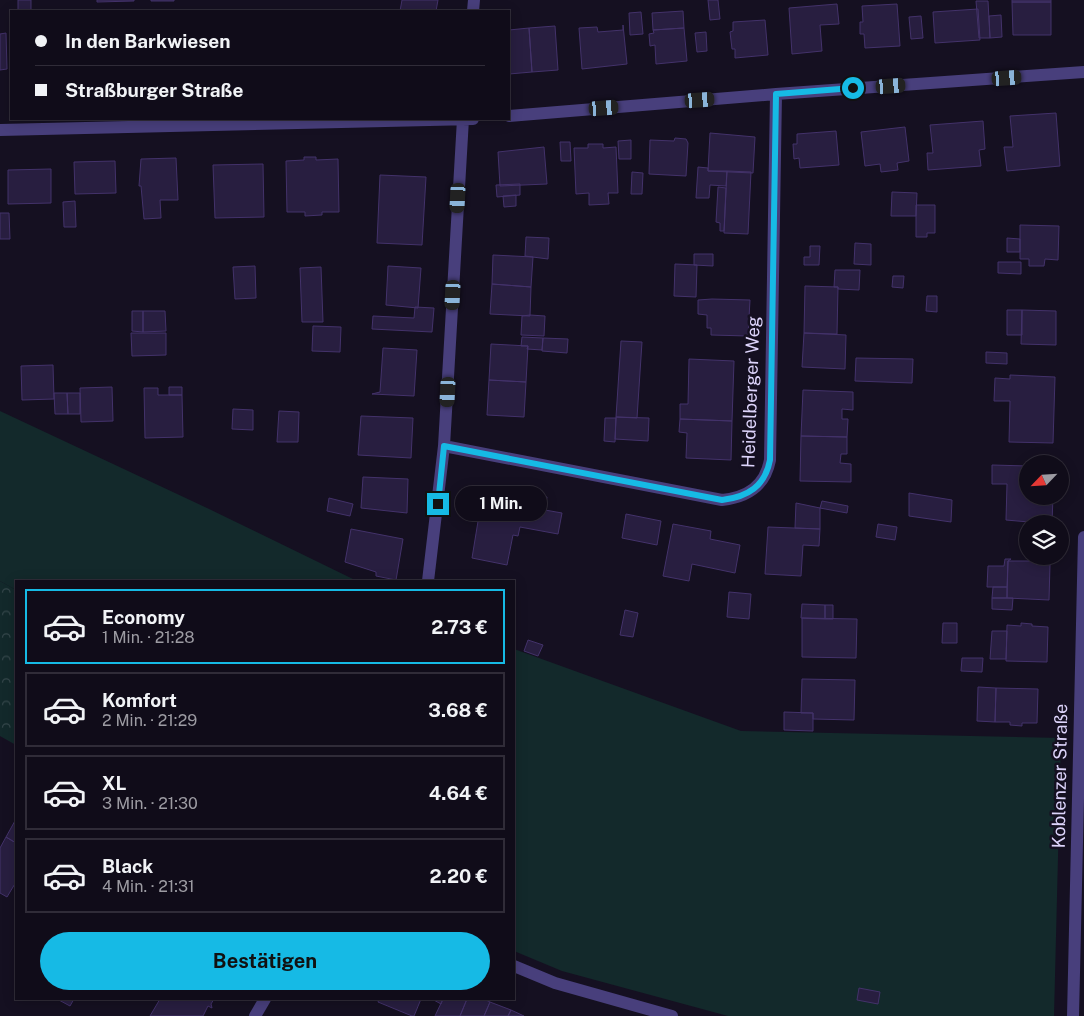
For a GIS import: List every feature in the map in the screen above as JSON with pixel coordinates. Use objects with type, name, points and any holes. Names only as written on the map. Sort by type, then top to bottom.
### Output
[{"type":"street","points":[[510,116],[776,94],[1084,72]]},
{"type":"street","name":"Heidelberger Weg","points":[[444,446],[722,500],[737,498],[752,491],[764,479],[770,460],[776,94]]},
{"type":"street","points":[[0,130],[424,120]]},
{"type":"street","points":[[428,580],[444,446],[466,120]]},
{"type":"street","name":"Koblenzer Straße","points":[[1073,1016],[1084,537]]},
{"type":"street","points":[[515,966],[554,983],[672,1016]]},
{"type":"street","points":[[255,1016],[264,1000]]},
{"type":"green space","points":[[0,411],[355,580],[15,580],[15,589],[0,581]]},
{"type":"green space","points":[[0,581],[15,589],[15,744],[0,736]]},
{"type":"green space","points":[[515,649],[741,731],[1061,738],[1054,1016],[728,1016],[562,971],[515,951]]},
{"type":"building","points":[[18,0],[31,0],[31,10],[18,10]]},
{"type":"building","points":[[97,0],[134,0],[134,1],[97,2]]},
{"type":"building","points":[[174,0],[174,1],[151,1]]},
{"type":"building","points":[[402,0],[438,0],[436,10],[400,10]]},
{"type":"building","points":[[708,0],[718,0],[720,19],[710,20]]},
{"type":"building","points":[[1012,0],[1051,0],[1051,2],[1012,2]]},
{"type":"building","points":[[976,1],[988,1],[990,38],[979,38]]},
{"type":"building","points":[[1012,2],[1051,2],[1051,35],[1013,35]]},
{"type":"building","points":[[837,4],[839,24],[820,25],[822,51],[792,54],[789,8]]},
{"type":"building","points":[[897,4],[900,46],[865,48],[864,34],[860,34],[860,22],[863,22],[862,6]]},
{"type":"building","points":[[978,9],[980,40],[935,43],[933,12]]},
{"type":"building","points":[[683,11],[684,28],[653,30],[652,13]]},
{"type":"building","points":[[641,12],[643,34],[630,35],[629,13]]},
{"type":"building","points":[[1001,15],[1002,37],[990,38],[989,16]]},
{"type":"building","points":[[921,16],[923,38],[911,39],[909,17]]},
{"type":"building","points":[[765,20],[768,55],[735,58],[735,49],[732,49],[730,32],[733,31],[733,22]]},
{"type":"building","points":[[623,25],[627,64],[582,69],[579,28],[597,27],[598,32],[623,30]]},
{"type":"building","points":[[555,26],[558,70],[532,72],[529,28]]},
{"type":"building","points":[[529,28],[532,72],[510,74],[510,30]]},
{"type":"building","points":[[684,28],[687,61],[656,64],[655,45],[650,46],[649,34],[654,33],[653,30]]},
{"type":"building","points":[[706,32],[707,51],[697,52],[695,33]]},
{"type":"building","points":[[6,33],[7,69],[0,70],[0,34]]},
{"type":"building","points":[[1056,113],[1060,166],[1007,171],[1004,147],[1013,147],[1010,116]]},
{"type":"building","points":[[983,121],[985,149],[979,150],[981,166],[928,170],[927,153],[933,153],[930,125]]},
{"type":"building","points":[[905,127],[909,161],[897,163],[898,170],[881,172],[880,164],[865,166],[861,132]]},
{"type":"building","points":[[836,131],[839,165],[800,168],[799,158],[794,159],[793,144],[797,144],[797,134]]},
{"type":"building","points":[[710,133],[755,137],[753,173],[708,171]]},
{"type":"building","points":[[675,138],[686,139],[688,143],[686,176],[649,174],[650,140],[674,141]]},
{"type":"building","points":[[631,140],[631,159],[619,159],[618,141]]},
{"type":"building","points":[[560,142],[570,142],[571,161],[561,161]]},
{"type":"building","points":[[588,144],[603,144],[603,148],[616,147],[618,193],[608,193],[609,204],[589,205],[589,193],[576,194],[574,148],[588,148]]},
{"type":"building","points":[[544,147],[547,184],[500,186],[498,152]]},
{"type":"building","points":[[304,157],[316,157],[316,160],[338,159],[339,212],[322,212],[322,215],[305,216],[305,212],[287,212],[286,161],[304,160]]},
{"type":"building","points":[[176,158],[178,200],[160,200],[161,218],[144,219],[141,186],[139,186],[141,159]]},
{"type":"building","points":[[115,161],[116,193],[75,194],[74,162]]},
{"type":"building","points":[[263,164],[264,217],[215,218],[213,165]]},
{"type":"building","points":[[698,167],[708,168],[708,171],[727,171],[726,186],[710,185],[709,198],[696,198]]},
{"type":"building","points":[[51,169],[51,203],[8,204],[8,170]]},
{"type":"building","points":[[727,171],[751,172],[748,234],[724,233]]},
{"type":"building","points":[[632,172],[643,173],[642,194],[631,194]]},
{"type":"building","points":[[380,175],[426,177],[422,245],[377,243]]},
{"type":"building","points":[[520,184],[520,195],[497,197],[496,185]]},
{"type":"building","points":[[718,187],[726,188],[724,231],[720,231],[720,223],[716,222]]},
{"type":"building","points":[[892,192],[917,193],[916,216],[891,216]]},
{"type":"building","points":[[516,195],[516,206],[504,207],[503,196]]},
{"type":"building","points":[[75,201],[76,227],[64,227],[63,202]]},
{"type":"building","points":[[916,205],[935,205],[935,233],[927,233],[927,237],[916,237]]},
{"type":"building","points":[[0,213],[9,213],[10,239],[0,239]]},
{"type":"building","points":[[1020,225],[1059,226],[1058,260],[1045,259],[1044,266],[1029,266],[1029,259],[1020,259]]},
{"type":"building","points":[[526,237],[549,238],[548,259],[525,256]]},
{"type":"building","points":[[1007,238],[1020,239],[1020,252],[1007,252]]},
{"type":"building","points":[[855,243],[871,244],[871,265],[854,264]]},
{"type":"building","points":[[810,246],[820,246],[819,265],[804,265],[804,257],[810,257]]},
{"type":"building","points":[[694,254],[713,254],[713,266],[694,265]]},
{"type":"building","points":[[493,255],[533,257],[531,287],[492,284]]},
{"type":"building","points":[[998,262],[1021,262],[1021,274],[998,273]]},
{"type":"building","points":[[675,264],[697,265],[696,297],[674,296]]},
{"type":"building","points":[[255,266],[256,298],[235,299],[233,267]]},
{"type":"building","points":[[388,266],[421,268],[418,308],[386,305]]},
{"type":"building","points":[[321,267],[323,322],[302,322],[300,268]]},
{"type":"building","points":[[835,270],[860,270],[859,290],[838,289],[838,287],[834,287]]},
{"type":"building","points":[[893,276],[904,276],[903,288],[892,287]]},
{"type":"building","points":[[492,284],[531,287],[530,316],[490,314]]},
{"type":"building","points":[[805,286],[838,287],[837,334],[804,333]]},
{"type":"building","points":[[927,296],[937,296],[937,312],[926,311]]},
{"type":"building","points":[[698,300],[750,300],[748,336],[711,335],[711,328],[707,328],[707,315],[698,314]]},
{"type":"building","points":[[415,307],[434,308],[432,332],[372,329],[373,316],[414,318]]},
{"type":"building","points":[[1007,310],[1022,310],[1022,335],[1007,335]]},
{"type":"building","points":[[1022,310],[1056,311],[1056,345],[1021,344]]},
{"type":"building","points":[[132,311],[143,311],[143,332],[132,331]]},
{"type":"building","points":[[143,311],[165,311],[166,331],[143,332]]},
{"type":"building","points":[[522,316],[545,316],[544,336],[521,335]]},
{"type":"building","points":[[313,326],[341,327],[340,352],[312,351]]},
{"type":"building","points":[[131,333],[166,333],[166,355],[132,356]]},
{"type":"building","points":[[804,333],[846,335],[845,369],[802,367]]},
{"type":"building","points":[[522,337],[543,338],[542,350],[527,349],[528,346],[521,346]]},
{"type":"building","points":[[543,338],[568,339],[567,353],[542,351]]},
{"type":"building","points":[[621,341],[642,342],[637,418],[616,417]]},
{"type":"building","points":[[491,344],[528,346],[526,382],[489,380]]},
{"type":"building","points":[[383,348],[417,350],[414,396],[372,394],[380,392]]},
{"type":"building","points":[[986,352],[1007,353],[1007,364],[986,363]]},
{"type":"building","points":[[856,358],[913,359],[912,383],[855,381]]},
{"type":"building","points":[[689,359],[734,361],[732,421],[680,419],[680,404],[688,404]]},
{"type":"building","points":[[53,365],[54,399],[22,400],[21,366]]},
{"type":"building","points":[[1010,375],[1055,377],[1053,443],[1009,442],[1010,401],[994,401],[995,378],[1010,379]]},
{"type":"building","points":[[489,380],[526,382],[524,417],[487,415]]},
{"type":"building","points":[[112,387],[113,421],[81,422],[80,388]]},
{"type":"building","points":[[169,387],[182,387],[182,395],[169,395]]},
{"type":"building","points":[[144,388],[158,388],[158,395],[182,395],[183,437],[145,438]]},
{"type":"building","points":[[803,390],[853,392],[853,410],[842,409],[842,419],[848,419],[847,437],[801,436]]},
{"type":"building","points":[[54,393],[67,393],[68,414],[55,414]]},
{"type":"building","points":[[67,393],[80,393],[80,414],[68,414]]},
{"type":"building","points":[[233,409],[253,410],[253,430],[232,429]]},
{"type":"building","points":[[279,411],[299,412],[298,442],[277,442]]},
{"type":"building","points":[[361,416],[413,418],[411,458],[358,455]]},
{"type":"building","points":[[616,417],[649,418],[648,441],[615,439]]},
{"type":"building","points":[[605,418],[616,418],[615,442],[604,441]]},
{"type":"building","points":[[680,419],[732,421],[731,460],[686,458],[687,433],[679,432]]},
{"type":"building","points":[[801,436],[847,437],[847,454],[841,454],[840,463],[851,464],[851,482],[800,481]]},
{"type":"building","points":[[992,465],[1019,466],[1019,505],[1053,505],[1052,515],[1019,515],[1019,521],[1006,520],[1007,484],[992,484]]},
{"type":"building","points":[[363,477],[408,479],[407,513],[361,508]]},
{"type":"building","points":[[503,488],[547,497],[545,510],[562,513],[558,534],[520,527],[518,536],[513,535],[507,565],[472,558],[483,491],[501,495]]},
{"type":"building","points":[[909,493],[952,500],[951,522],[909,516]]},
{"type":"building","points":[[329,498],[353,504],[350,516],[327,511]]},
{"type":"building","points":[[822,501],[848,506],[847,513],[820,508]]},
{"type":"building","points":[[796,503],[820,508],[820,529],[795,528]]},
{"type":"building","points":[[626,514],[661,521],[657,545],[622,538]]},
{"type":"building","points":[[673,524],[711,531],[710,539],[740,545],[735,573],[692,564],[689,581],[663,576]]},
{"type":"building","points":[[878,524],[897,527],[895,540],[876,537]]},
{"type":"building","points":[[768,527],[820,529],[819,546],[803,545],[801,576],[765,574]]},
{"type":"building","points":[[351,529],[403,539],[396,580],[376,576],[376,572],[345,562]]},
{"type":"building","points":[[1005,559],[1011,559],[1008,561],[1007,587],[987,587],[988,566],[1004,566]]},
{"type":"building","points":[[1008,561],[1019,561],[1019,565],[1050,565],[1049,600],[1007,598]]},
{"type":"building","points":[[993,587],[1007,587],[1007,598],[992,598]]},
{"type":"building","points":[[729,592],[751,594],[749,619],[727,617]]},
{"type":"building","points":[[992,598],[1013,598],[1012,610],[992,609]]},
{"type":"building","points":[[802,604],[825,605],[825,619],[801,618]]},
{"type":"building","points":[[825,605],[833,605],[833,619],[825,619]]},
{"type":"building","points":[[625,610],[638,613],[633,637],[620,635]]},
{"type":"building","points":[[802,618],[857,619],[856,658],[802,657]]},
{"type":"building","points":[[943,623],[957,623],[957,643],[942,643]]},
{"type":"building","points":[[1021,623],[1048,627],[1047,662],[1006,661],[1007,625],[1021,626]]},
{"type":"building","points":[[992,631],[1007,631],[1006,659],[990,659]]},
{"type":"building","points":[[528,640],[543,645],[538,656],[524,651]]},
{"type":"building","points":[[962,658],[983,658],[982,672],[961,671]]},
{"type":"building","points":[[802,679],[855,680],[854,720],[813,719],[813,713],[801,713]]},
{"type":"building","points":[[978,687],[996,688],[995,722],[977,721]]},
{"type":"building","points":[[996,688],[1038,689],[1037,723],[1022,723],[1022,726],[1010,725],[1010,722],[995,722]]},
{"type":"building","points":[[784,712],[813,713],[813,731],[784,730]]},
{"type":"building","points":[[15,821],[15,842],[6,837]]},
{"type":"building","points":[[6,837],[15,842],[15,884],[7,897],[0,893],[0,848]]},
{"type":"building","points":[[859,988],[880,992],[878,1004],[857,1000]]},
{"type":"building","points":[[59,1000],[73,1000],[70,1006]]},
{"type":"building","points":[[159,1000],[213,1000],[211,1004],[212,1008],[208,1006],[203,1016],[150,1016]]},
{"type":"building","points":[[379,1000],[421,1000],[414,1016],[378,1002]]},
{"type":"building","points":[[434,1000],[443,1000],[441,1004]]},
{"type":"building","points":[[443,1000],[467,1000],[460,1016],[435,1016]]},
{"type":"building","points":[[467,1000],[486,1000],[490,1002],[484,1016],[460,1016]]},
{"type":"building","points":[[490,1002],[511,1010],[508,1016],[484,1016]]},
{"type":"building","points":[[511,1010],[524,1016],[508,1016]]},
{"type":"route","points":[[438,504],[444,446],[722,500],[737,498],[752,491],[764,479],[770,460],[776,94],[853,88]]}]
